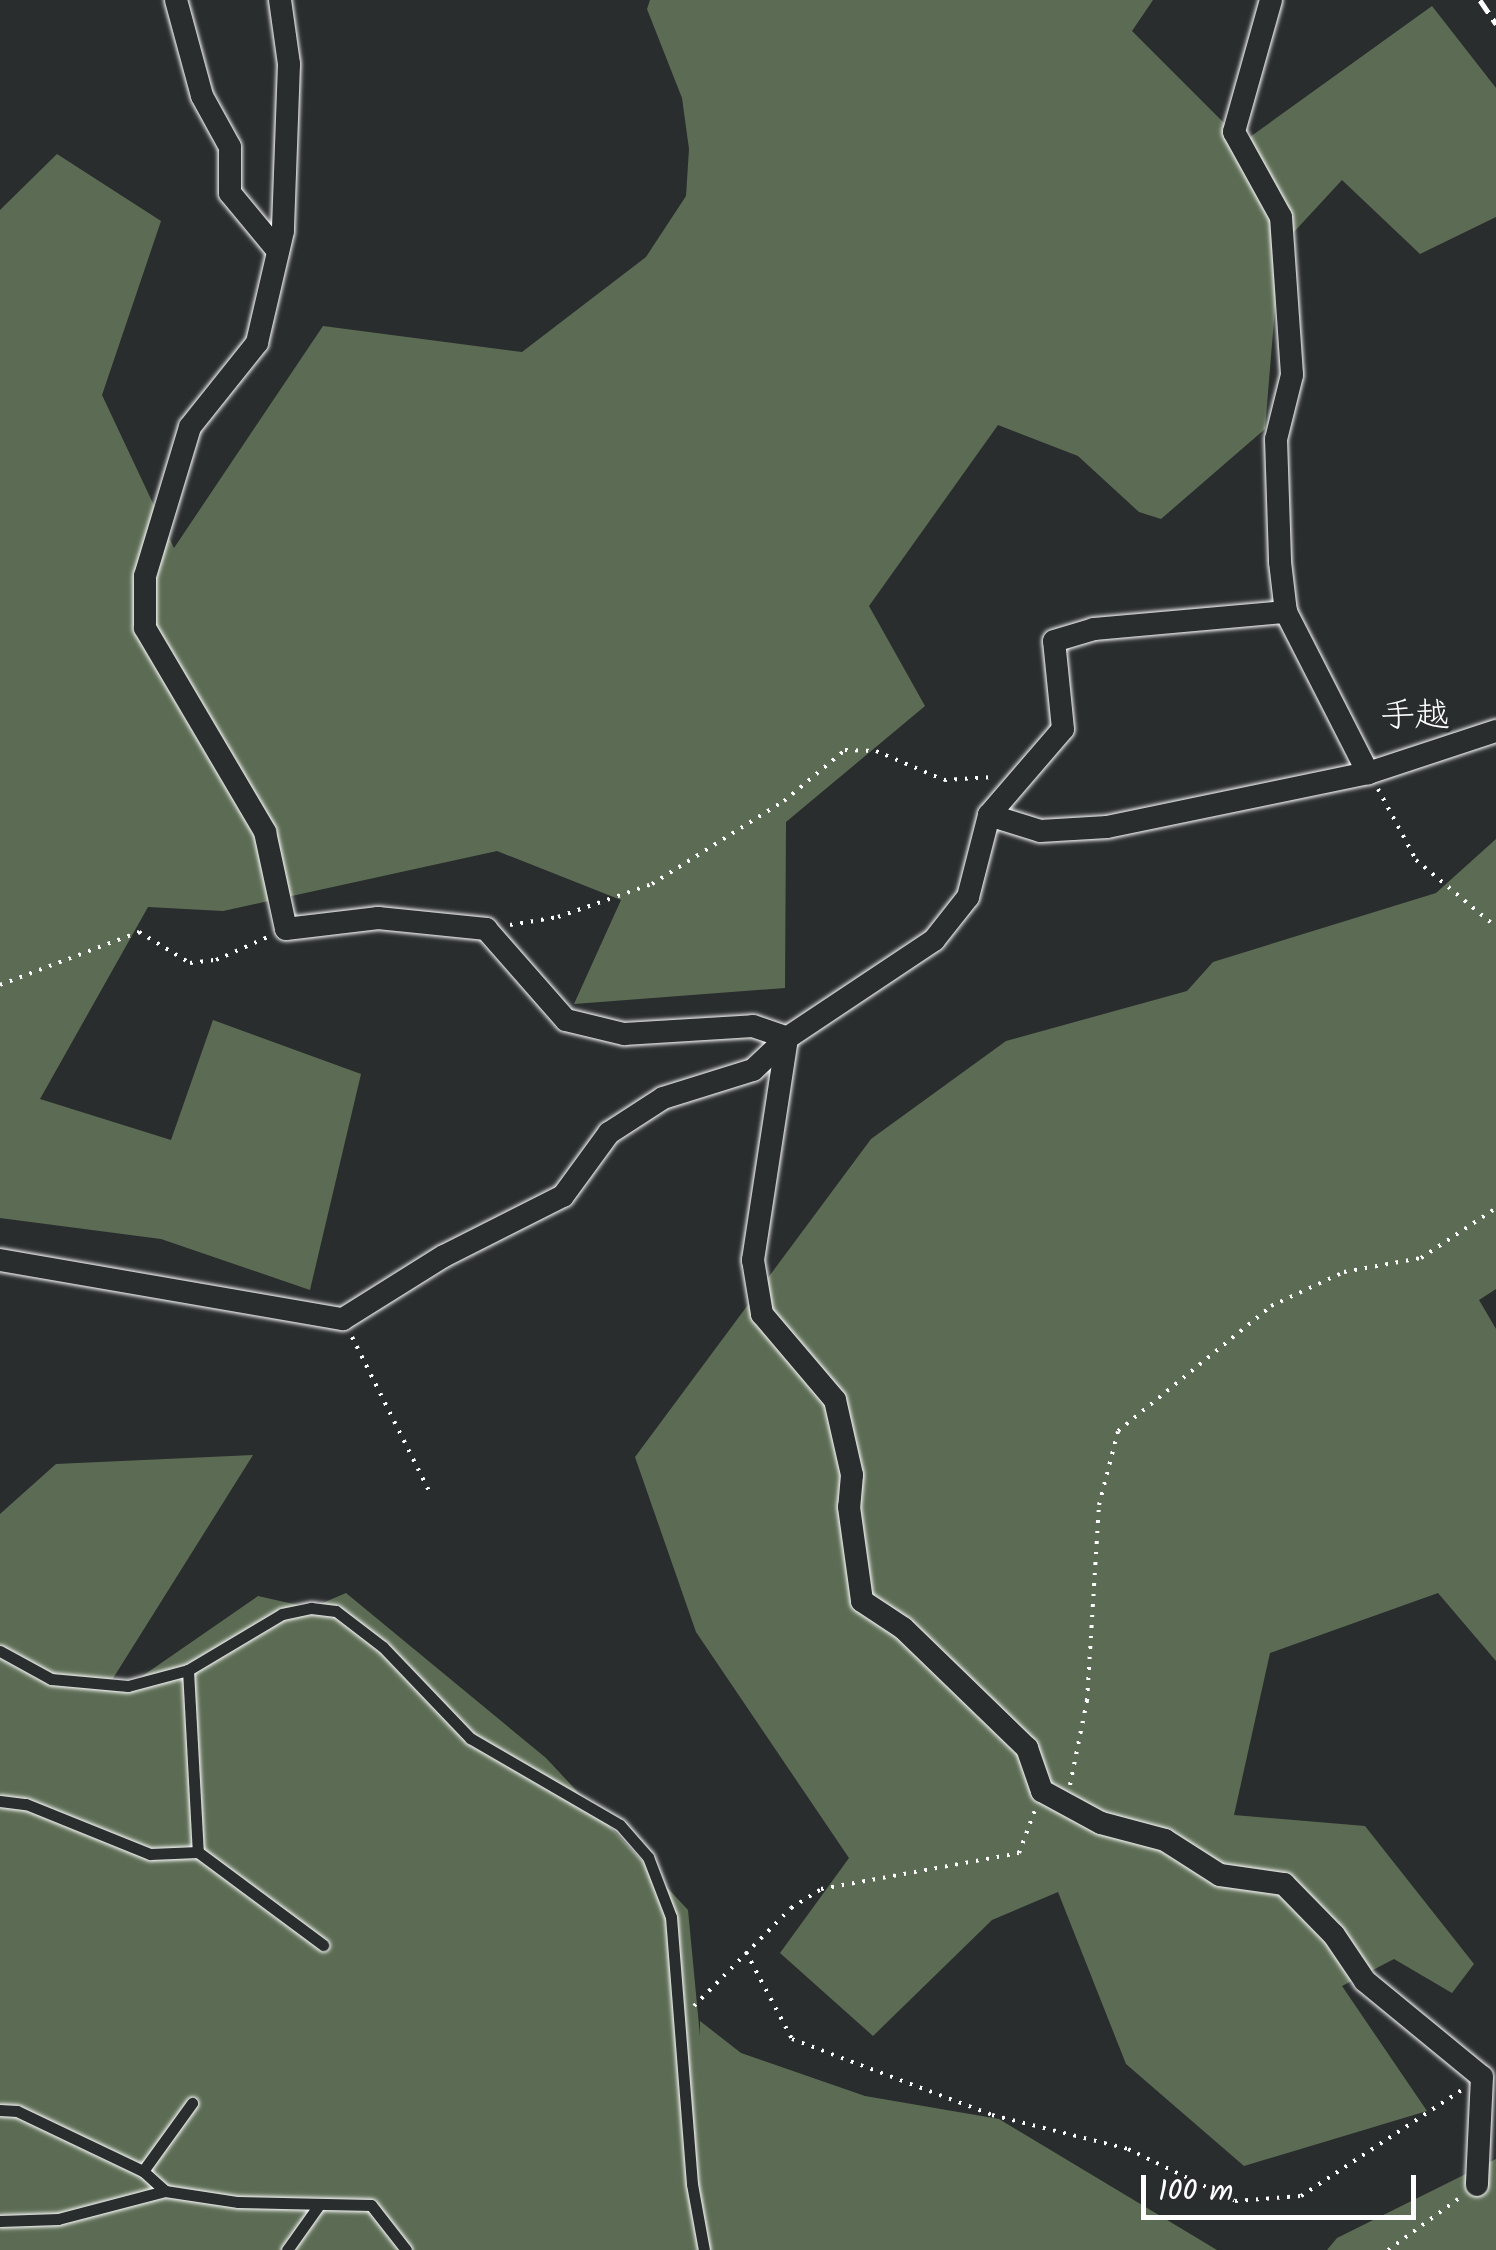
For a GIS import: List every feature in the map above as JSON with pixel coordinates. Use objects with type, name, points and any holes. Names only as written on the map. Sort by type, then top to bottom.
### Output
[{"type":"street","points":[[176,0],[202,96],[230,146],[230,193],[278,251]]},
{"type":"street","points":[[280,0],[289,64],[278,251],[257,343],[190,427],[145,576],[145,628],[265,832],[286,929],[378,918],[486,929],[566,1020],[624,1034],[753,1026],[787,1038]]},
{"type":"street","points":[[1271,0],[1234,132],[1280,217],[1292,375],[1276,439],[1286,612],[1368,773]]},
{"type":"street","points":[[0,1260],[343,1319],[444,1256],[563,1196],[609,1133],[663,1098],[753,1070],[787,1038],[934,940],[968,897],[989,815],[1062,729],[1054,641],[1094,629],[1286,612]]},
{"type":"street","points":[[989,815],[1040,831],[1107,827],[1368,773],[1496,732]]},
{"type":"street","points":[[787,1038],[753,1260],[762,1314],[835,1400],[852,1475],[849,1507],[862,1601],[904,1628],[1027,1748],[1042,1791],[1101,1823],[1165,1840],[1220,1875],[1284,1884],[1334,1935],[1365,1981],[1482,2077],[1476,2185]]},
{"type":"lane","points":[[0,1650],[51,1679],[128,1686],[188,1670],[293,1611],[336,1612],[353,1622],[470,1738],[534,1780],[593,1806],[648,1857],[671,1917],[692,2184],[704,2250]]},
{"type":"lane","points":[[188,1670],[198,1852]]},
{"type":"lane","points":[[0,1800],[150,1854],[198,1852],[323,1946]]},
{"type":"lane","points":[[147,2167],[192,2103]]},
{"type":"lane","points":[[0,2110],[17,2111],[147,2167],[165,2191]]},
{"type":"lane","points":[[0,2221],[58,2219],[165,2191],[319,2204],[371,2204],[406,2250]]},
{"type":"lane","points":[[287,2250],[319,2204]]},
{"type":"path","points":[[486,929],[558,916],[652,884],[784,801],[846,750],[876,751],[944,780],[1022,774]]},
{"type":"path","points":[[1368,773],[1416,860],[1496,927]]},
{"type":"path","points":[[0,985],[139,932],[190,963],[216,960],[286,929]]},
{"type":"path","points":[[681,2020],[791,1908],[822,1889],[1020,1853],[1042,1791],[1070,1786],[1087,1701],[1099,1504],[1118,1431],[1271,1306],[1344,1272],[1421,1258],[1496,1208]]},
{"type":"path","points":[[343,1319],[429,1490]]},
{"type":"path","points":[[746,1952],[792,2039],[992,2115],[1128,2149],[1235,2201],[1301,2196],[1482,2077]]},
{"type":"path","points":[[1388,2250],[1476,2185]]},
{"type":"green space","points":[[650,0],[1153,0],[1132,31],[1243,142],[1432,6],[1496,88],[1496,217],[1420,254],[1342,180],[1280,247],[1265,429],[1161,519],[1139,512],[1078,456],[998,425],[869,606],[925,706],[786,822],[785,988],[574,1004],[621,900],[497,851],[223,911],[148,907],[40,1099],[171,1140],[213,1020],[361,1074],[310,1290],[161,1239],[0,1218],[0,210],[57,154],[161,221],[102,395],[174,548],[323,326],[522,352],[646,257],[686,196],[689,149],[682,98],[647,9]]},
{"type":"green space","points":[[1496,839],[1496,1289],[1479,1300],[1496,1329],[1496,1661],[1438,1593],[1270,1653],[1234,1815],[1365,1826],[1474,1964],[1452,1993],[1394,1959],[1342,1986],[1427,2111],[1244,2166],[1126,2064],[1058,1892],[992,1920],[873,2036],[780,1953],[849,1858],[696,1632],[635,1457],[871,1139],[1006,1041],[1187,991],[1213,962],[1436,893]]},
{"type":"green space","points":[[253,1455],[112,1680],[128,1686],[258,1596],[311,1608],[346,1593],[546,1758],[688,1910],[700,2036],[700,2021],[741,2053],[865,2096],[999,2119],[1217,2250],[0,2250],[0,1514],[56,1464]]},
{"type":"green space","points":[[1496,2159],[1496,2250],[1327,2250],[1337,2238]]},
{"type":"railway","points":[[1480,0],[1496,24]]},
{"type":"district","name":"手越","points":[[1415,717]]}]
